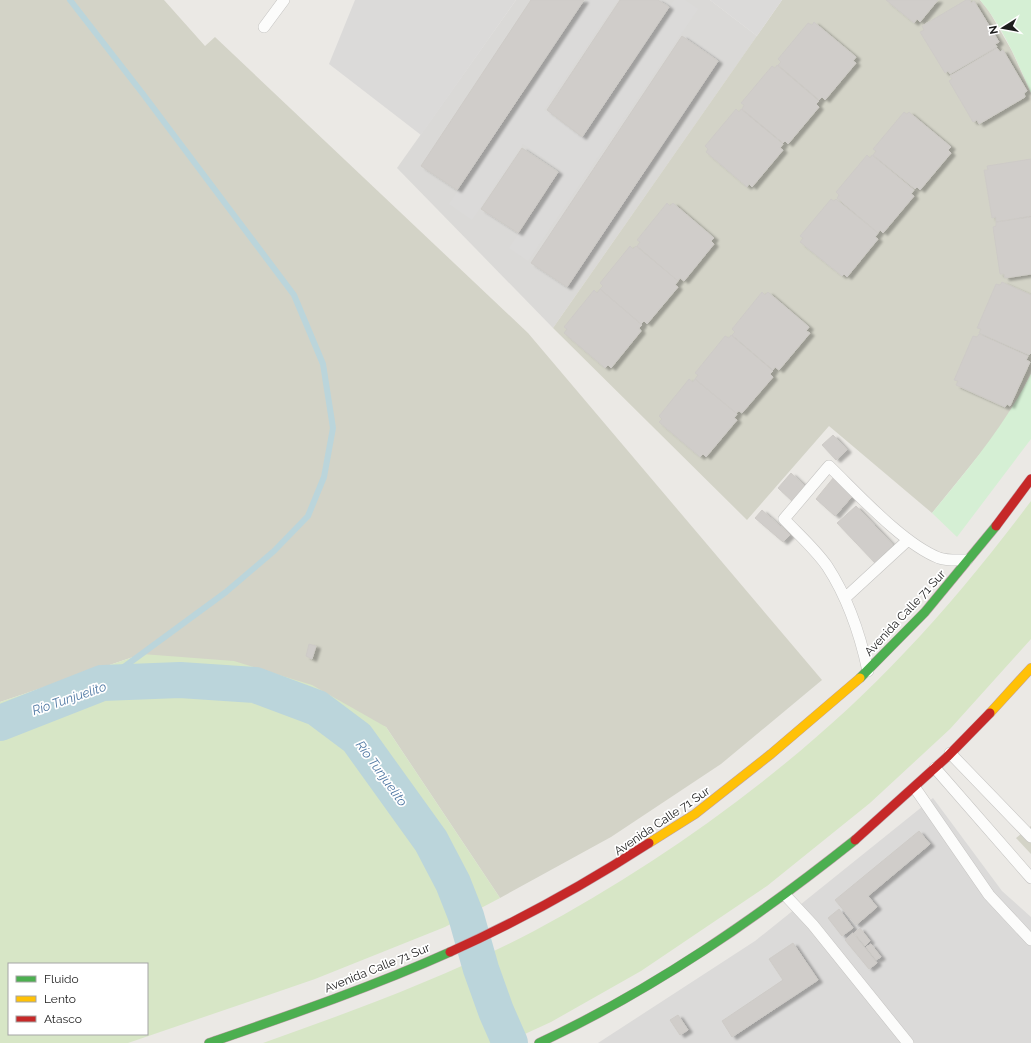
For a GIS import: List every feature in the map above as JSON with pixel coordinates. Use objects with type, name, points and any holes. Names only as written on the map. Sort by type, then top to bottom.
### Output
[{"type":"highway","name":"Avenida Calle 71 Sur","points":[[209,1043],[309,1008],[412,968],[506,927],[552,903],[600,875],[695,814],[771,754],[868,671],[925,612],[969,559],[1031,479]]},
{"type":"highway","points":[[539,1043],[675,969],[756,918],[786,896],[915,788],[991,713],[1031,668]]},
{"type":"lane","points":[[264,27],[284,0]]},
{"type":"lane","points":[[868,671],[859,634],[845,598],[826,566],[784,519],[829,466],[908,540],[940,558],[952,561],[969,559]]},
{"type":"lane","points":[[845,598],[908,540]]},
{"type":"lane","points":[[950,753],[1031,837]]},
{"type":"lane","points":[[935,768],[1031,878]]},
{"type":"lane","points":[[915,788],[989,895],[1031,940]]},
{"type":"lane","points":[[786,896],[813,925],[908,1043]]},
{"type":"shaded area","points":[[0,0],[164,0],[205,46],[215,37],[528,333],[822,680],[721,764],[611,837],[500,898],[386,727],[142,654],[0,702]]},
{"type":"shaded area","points":[[355,0],[516,0],[421,135],[329,64]]},
{"type":"shaded area","points":[[516,0],[710,0],[757,36],[553,328],[397,168]]},
{"type":"shaded area","points":[[587,0],[618,0],[544,110],[582,137],[674,0],[685,0],[698,9],[528,261],[509,248],[561,170],[523,144],[472,220],[449,204]]},
{"type":"shaded area","points":[[710,0],[782,0],[757,36]]},
{"type":"shaded area","points":[[782,0],[980,0],[989,11],[1012,51],[1031,93],[1031,374],[1016,403],[992,439],[932,513],[829,426],[747,520],[553,328]]},
{"type":"shaded area","points":[[933,798],[1002,891],[1031,917],[1031,1043],[598,1043],[755,941]]},
{"type":"shaded area","points":[[1031,826],[1031,854],[1016,838]]},
{"type":"green space","points":[[980,0],[1031,0],[1031,93],[1003,33]]},
{"type":"green space","points":[[1031,374],[1031,439],[957,537],[932,513],[973,463],[998,429],[1021,393]]},
{"type":"green space","points":[[1031,501],[1031,639],[950,729],[870,803],[767,886],[641,971],[551,1022],[505,1043],[263,1043],[400,992],[501,948],[584,903],[682,841],[777,770],[865,693],[922,634],[954,597]]},
{"type":"green space","points":[[142,654],[234,661],[312,685],[386,727],[500,898],[445,927],[315,979],[128,1043],[0,1043],[0,702]]},
{"type":"building","points":[[531,0],[584,0],[457,190],[421,166]]},
{"type":"building","points":[[620,0],[658,0],[669,7],[582,137],[547,110]]},
{"type":"building","points":[[886,0],[938,0],[920,22],[917,19],[914,23]]},
{"type":"building","points":[[966,0],[970,0],[971,3],[974,1],[999,42],[995,44],[997,47],[950,74],[948,71],[945,73],[920,32],[924,30],[922,26]]},
{"type":"building","points":[[814,22],[856,57],[853,61],[856,63],[825,100],[822,97],[819,100],[778,65],[781,62],[778,59],[808,23],[812,25]]},
{"type":"building","points":[[682,36],[718,61],[567,287],[531,263]]},
{"type":"building","points":[[997,48],[1000,52],[1003,50],[1027,91],[1024,93],[1025,97],[979,124],[977,120],[973,122],[949,81],[952,79],[950,76]]},
{"type":"building","points":[[777,65],[819,101],[816,104],[819,107],[788,144],[785,141],[783,143],[742,109],[744,105],[741,103],[772,66],[775,68]]},
{"type":"building","points":[[736,109],[739,112],[741,109],[783,144],[780,148],[783,150],[752,187],[749,184],[747,187],[706,152],[708,149],[705,146]]},
{"type":"building","points":[[904,112],[907,114],[909,112],[951,147],[948,150],[951,153],[920,190],[917,187],[915,189],[873,155],[876,151],[873,149]]},
{"type":"building","points":[[522,148],[558,172],[518,233],[481,209]]},
{"type":"building","points":[[867,155],[870,158],[872,155],[914,190],[911,194],[914,196],[883,233],[880,230],[878,233],[837,198],[839,195],[836,192]]},
{"type":"building","points":[[1031,159],[1031,216],[996,222],[996,217],[992,218],[984,170],[988,170],[987,166]]},
{"type":"building","points":[[831,199],[834,201],[836,199],[878,233],[875,237],[878,239],[847,277],[844,274],[842,276],[800,242],[803,238],[800,236]]},
{"type":"building","points":[[667,203],[670,206],[673,203],[714,238],[711,241],[714,244],[684,281],[680,278],[678,281],[637,246],[640,242],[637,240]]},
{"type":"building","points":[[1031,217],[1031,274],[1005,278],[1004,274],[1000,274],[993,227],[996,226],[996,222]]},
{"type":"building","points":[[630,246],[633,249],[636,246],[678,281],[675,285],[678,287],[647,324],[644,321],[641,324],[600,289],[603,286],[600,283]]},
{"type":"building","points":[[1002,282],[1031,295],[1031,353],[1029,355],[979,333],[981,329],[977,328],[996,284],[1000,285]]},
{"type":"building","points":[[600,289],[642,325],[639,328],[641,331],[611,368],[608,365],[605,368],[564,333],[567,329],[564,327],[594,290],[597,293]]},
{"type":"building","points":[[762,292],[765,295],[768,292],[809,327],[806,331],[810,333],[779,370],[775,367],[773,370],[732,335],[735,332],[732,329]]},
{"type":"building","points":[[979,334],[1028,356],[1026,360],[1030,362],[1010,406],[1007,404],[1005,407],[956,385],[958,381],[954,380],[973,336],[977,337]]},
{"type":"building","points":[[731,335],[773,371],[770,374],[773,377],[742,413],[739,411],[736,413],[695,379],[698,375],[695,373],[725,336],[729,338]]},
{"type":"building","points":[[689,379],[693,382],[695,379],[737,414],[734,418],[737,420],[706,457],[703,454],[700,457],[659,422],[662,419],[659,416]]},
{"type":"building","points":[[833,435],[847,450],[836,460],[822,445]]},
{"type":"building","points":[[791,473],[806,487],[793,502],[778,488]]},
{"type":"building","points":[[834,477],[854,494],[835,516],[816,499]]},
{"type":"building","points":[[856,506],[893,545],[875,563],[837,523]]},
{"type":"building","points":[[762,510],[790,535],[783,542],[755,518]]},
{"type":"building","points":[[309,644],[316,646],[312,659],[306,656]]},
{"type":"building","points":[[919,831],[930,844],[868,896],[877,907],[856,925],[835,900]]},
{"type":"building","points":[[839,909],[853,928],[842,936],[828,918]]},
{"type":"building","points":[[860,928],[870,941],[865,946],[854,933]]},
{"type":"building","points":[[853,933],[877,963],[869,969],[845,940]]},
{"type":"building","points":[[793,943],[818,980],[732,1037],[722,1021],[783,980],[769,959]]},
{"type":"building","points":[[871,944],[881,957],[876,960],[866,947]]},
{"type":"building","points":[[678,1015],[688,1030],[680,1035],[670,1020]]},
{"type":"waterway","points":[[70,0],[143,94],[294,295],[323,364],[333,428],[324,477],[308,516],[274,551],[226,592],[102,683]]},
{"type":"waterway","name":"Río Tunjuelito","points":[[0,723],[102,683],[180,680],[255,685],[317,708],[357,738],[431,841],[453,883],[466,916],[481,969],[496,1011],[510,1043]]},
{"type":"traffic: fast","points":[[860,678],[925,612],[996,526]]},
{"type":"traffic: fast","points":[[539,1043],[623,1000],[703,951],[742,925],[855,840]]},
{"type":"traffic: fast","points":[[209,1043],[361,989],[450,952]]},
{"type":"traffic: slow","points":[[990,713],[1031,668]]},
{"type":"traffic: slow","points":[[649,843],[695,814],[771,754],[860,678]]},
{"type":"traffic: jam","points":[[996,526],[1031,479]]},
{"type":"traffic: jam","points":[[855,840],[947,757],[990,713]]},
{"type":"traffic: jam","points":[[450,952],[552,901],[649,843]]}]
